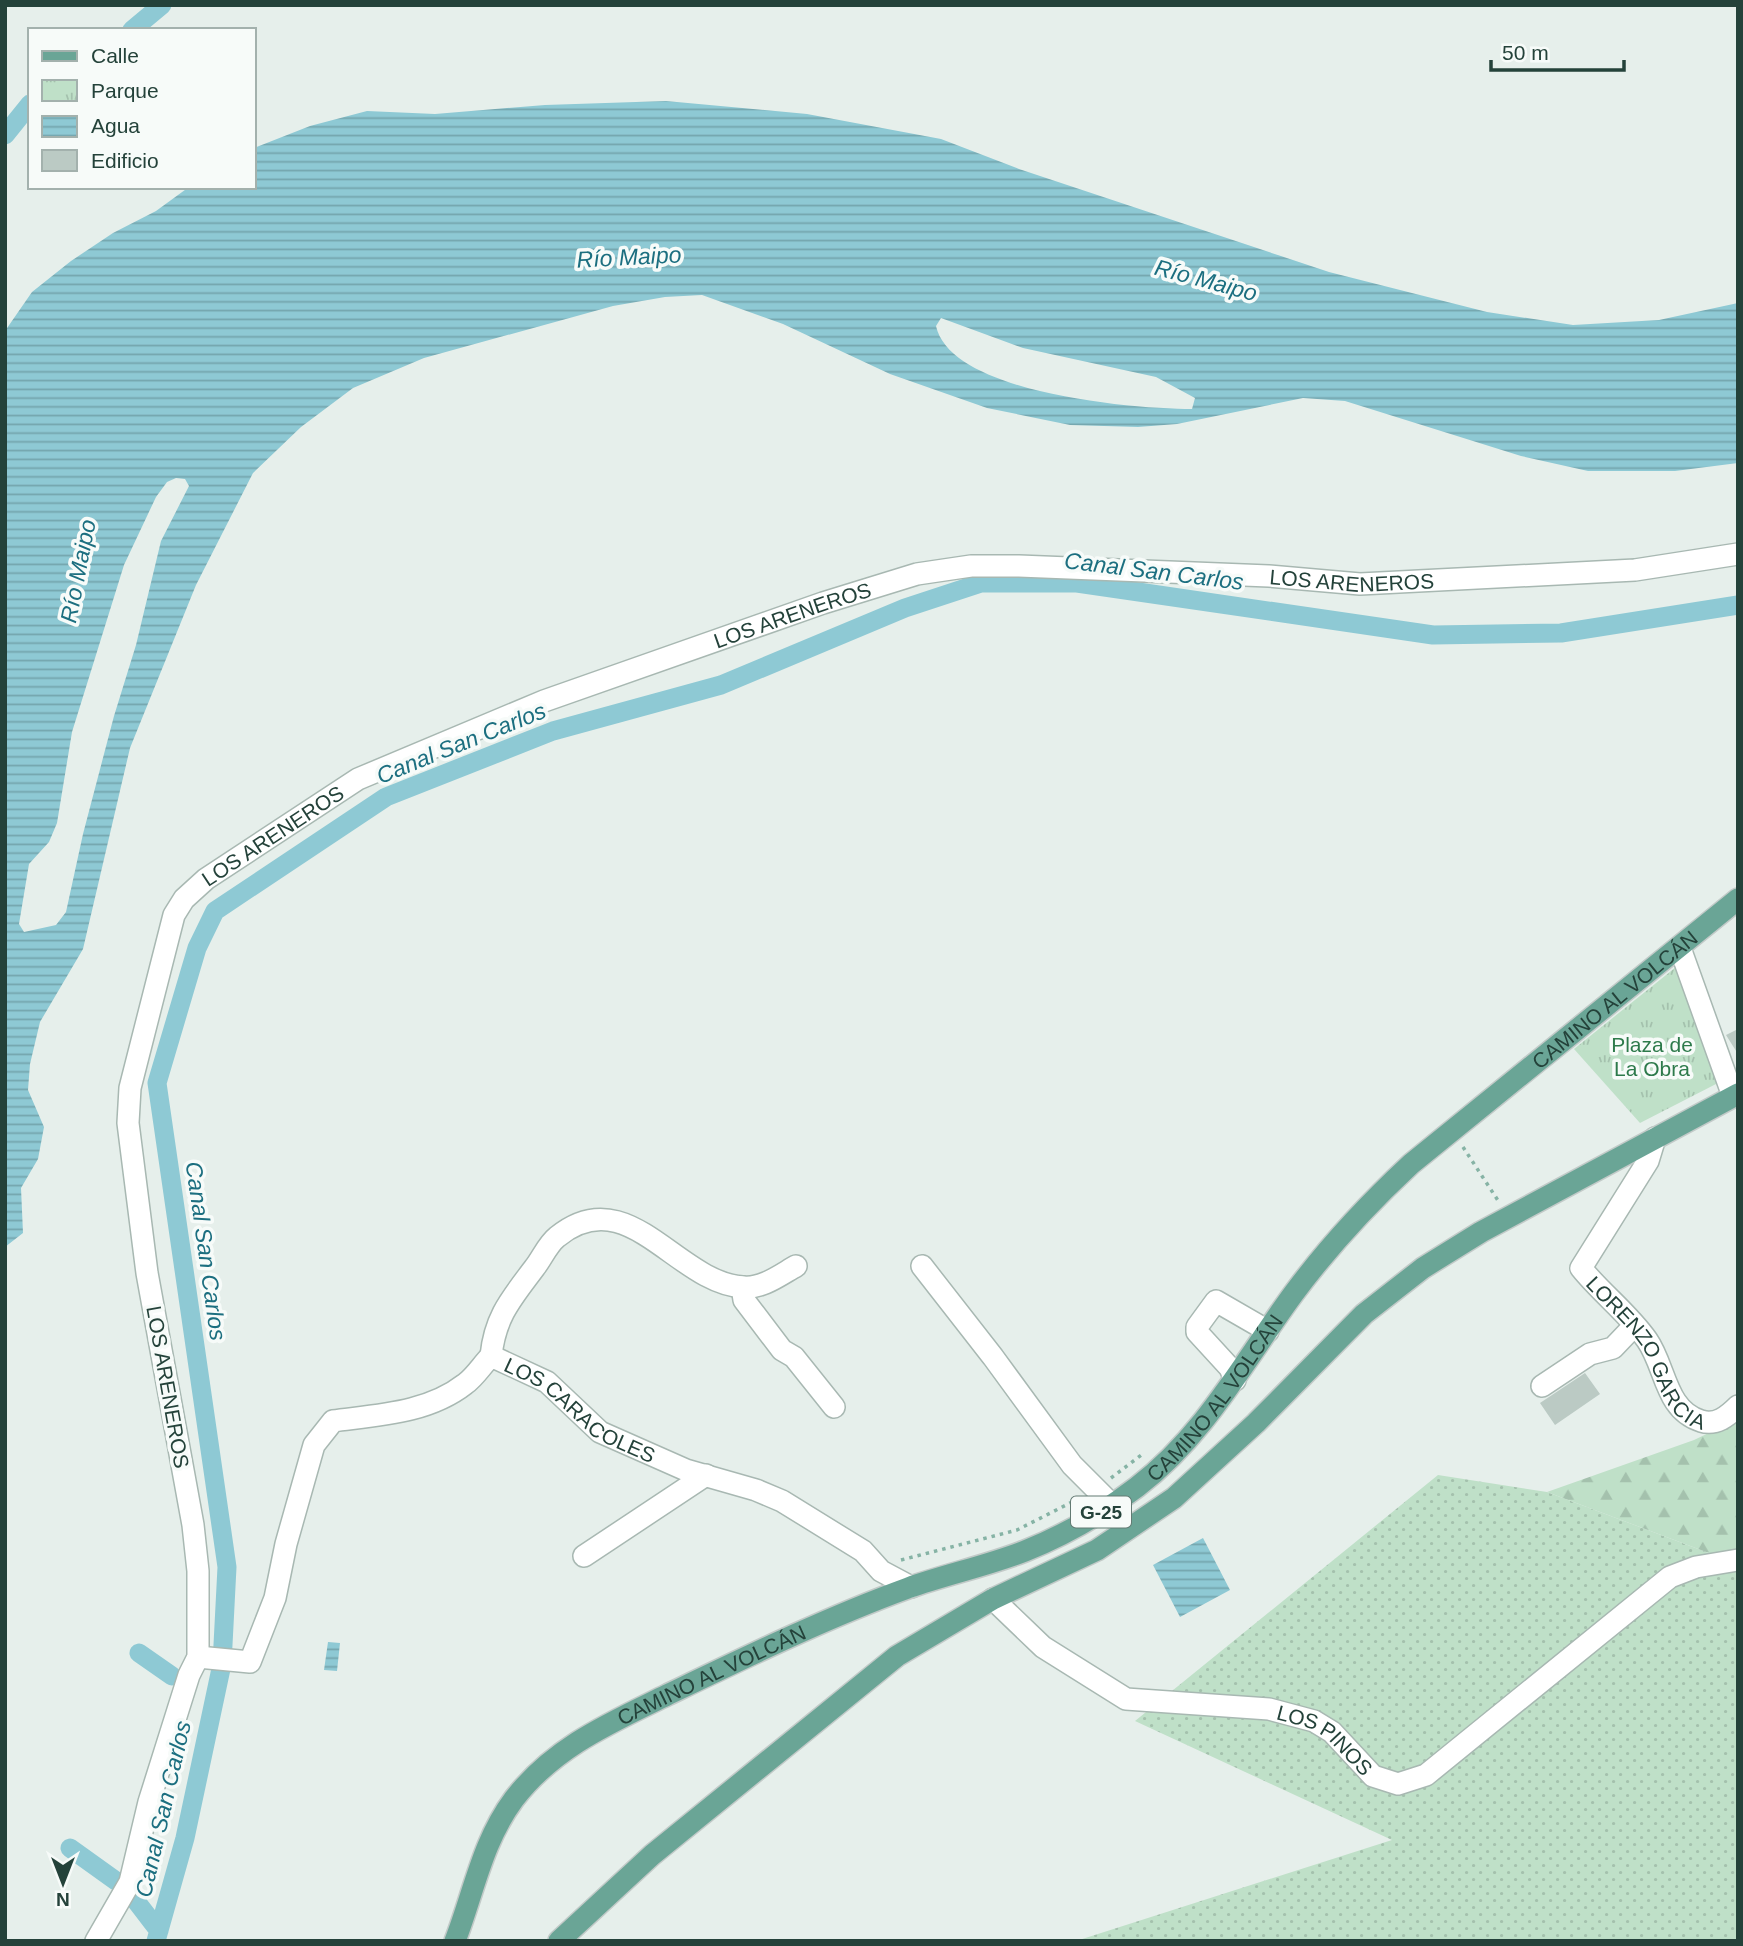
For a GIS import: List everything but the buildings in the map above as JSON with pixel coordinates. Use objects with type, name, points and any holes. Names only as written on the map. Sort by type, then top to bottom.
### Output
[{"type":"main road","name":"CAMINO AL VOLCÁN","points":[[455,1941],[478,1868],[500,1820],[532,1778],[567,1747],[602,1726],[737,1661],[911,1587],[1025,1551],[1084,1523],[1112,1505],[1183,1446],[1235,1380],[1321,1258],[1350,1224],[1411,1164],[1738,899]]},
{"type":"main road","name":"CAMINO AL VOLCÁN","points":[[559,1941],[652,1855],[874,1673],[921,1640],[993,1599],[1075,1561],[1151,1515],[1195,1480],[1336,1340],[1393,1290],[1454,1247],[1735,1095]]},
{"type":"street","name":"LOS ARENEROS","points":[[96,1941],[130,1882],[153,1790],[189,1675],[200,1657],[198,1571],[193,1525],[148,1273],[128,1123],[130,1088],[174,915],[184,899],[206,879],[358,779],[544,701],[823,603],[917,574],[971,566],[1020,566],[1269,576],[1360,584],[1635,570],[1738,554]]},
{"type":"street","points":[[1680,948],[1735,1095]]},
{"type":"street","name":"LORENZO GARCIA","points":[[1655,1138],[1648,1161],[1638,1179],[1590,1250],[1581,1268],[1646,1339],[1661,1365],[1671,1396],[1687,1417],[1706,1423],[1726,1418],[1738,1406]]},
{"type":"street","points":[[491,1356],[500,1315],[556,1237],[584,1223],[626,1222],[713,1281],[742,1287],[757,1287],[796,1266]]},
{"type":"street","points":[[922,1266],[1072,1465],[1112,1505]]},
{"type":"street","points":[[742,1287],[744,1300],[782,1349],[794,1357],[834,1407]]},
{"type":"street","points":[[1235,1380],[1230,1368],[1197,1332],[1197,1327],[1216,1301],[1268,1331]]},
{"type":"street","points":[[1542,1386],[1590,1354],[1613,1348],[1634,1326]]},
{"type":"street","name":"LOS CARACOLES","points":[[200,1657],[250,1662],[275,1598],[289,1532],[314,1445],[333,1421],[404,1411],[444,1397],[467,1384],[491,1356],[547,1382],[600,1432],[706,1475],[782,1501],[863,1550],[881,1571],[911,1587]]},
{"type":"street","points":[[584,1556],[706,1475]]},
{"type":"street","name":"LOS PINOS","points":[[993,1599],[1043,1647],[1126,1699],[1269,1709],[1314,1721],[1332,1732],[1373,1776],[1398,1784],[1426,1775],[1670,1577],[1696,1567],[1738,1560]]},
{"type":"path","points":[[1452,1131],[1509,1217]]},
{"type":"path","points":[[881,1571],[902,1560],[1017,1530],[1095,1489],[1154,1446]]},
{"type":"green space","name":"Plaza de La Obra","points":[[1676,967],[1718,1083],[1640,1123],[1574,1049]]},
{"type":"green space","points":[[1738,1419],[1738,1564],[1547,1492],[1694,1440]]},
{"type":"green space","points":[[1438,1475],[1547,1492],[1738,1564],[1738,1941],[1076,1941],[1392,1840],[1135,1721]]},
{"type":"water","name":"Río Maipo","points":[[666,101],[807,114],[941,139],[1019,169],[1329,272],[1487,312],[1573,325],[1659,320],[1738,303],[1738,463],[1675,471],[1588,471],[1521,456],[1345,401],[1303,398],[1177,424],[1138,427],[1070,425],[987,408],[890,374],[783,324],[702,295],[665,297],[613,306],[424,358],[353,388],[301,427],[253,473],[196,585],[130,748],[83,949],[40,1022],[30,1064],[28,1090],[44,1127],[38,1159],[21,1188],[23,1233],[5,1247],[5,331],[32,292],[71,261],[113,233],[156,211],[186,189],[256,189],[256,147],[310,126],[367,111],[435,114],[545,105]],"holes":[[[941,318],[1023,348],[1156,377],[1195,398],[1192,409],[1090,401],[1009,382],[974,368],[949,349],[936,326]],[[176,478],[185,479],[189,486],[161,541],[136,645],[83,834],[66,912],[56,925],[24,932],[19,924],[29,864],[49,842],[57,823],[72,732],[124,565],[156,497],[167,482]]]},
{"type":"water","points":[[1203,1538],[1230,1590],[1180,1617],[1153,1565]]},
{"type":"water","points":[[328,1642],[340,1643],[337,1671],[324,1670]]},
{"type":"waterway","points":[[134,28],[162,5]]},
{"type":"waterway","points":[[5,135],[28,106]]},
{"type":"waterway","name":"Canal San Carlos","points":[[156,1941],[185,1838],[222,1664],[227,1567],[157,1083],[197,948],[215,911],[386,797],[553,731],[721,685],[905,608],[981,583],[1077,583],[1433,635],[1561,633],[1738,605]]},
{"type":"waterway","points":[[139,1653],[172,1676]]},
{"type":"waterway","points":[[70,1848],[116,1881]]},
{"type":"waterway","points":[[136,1901],[159,1931]]}]
